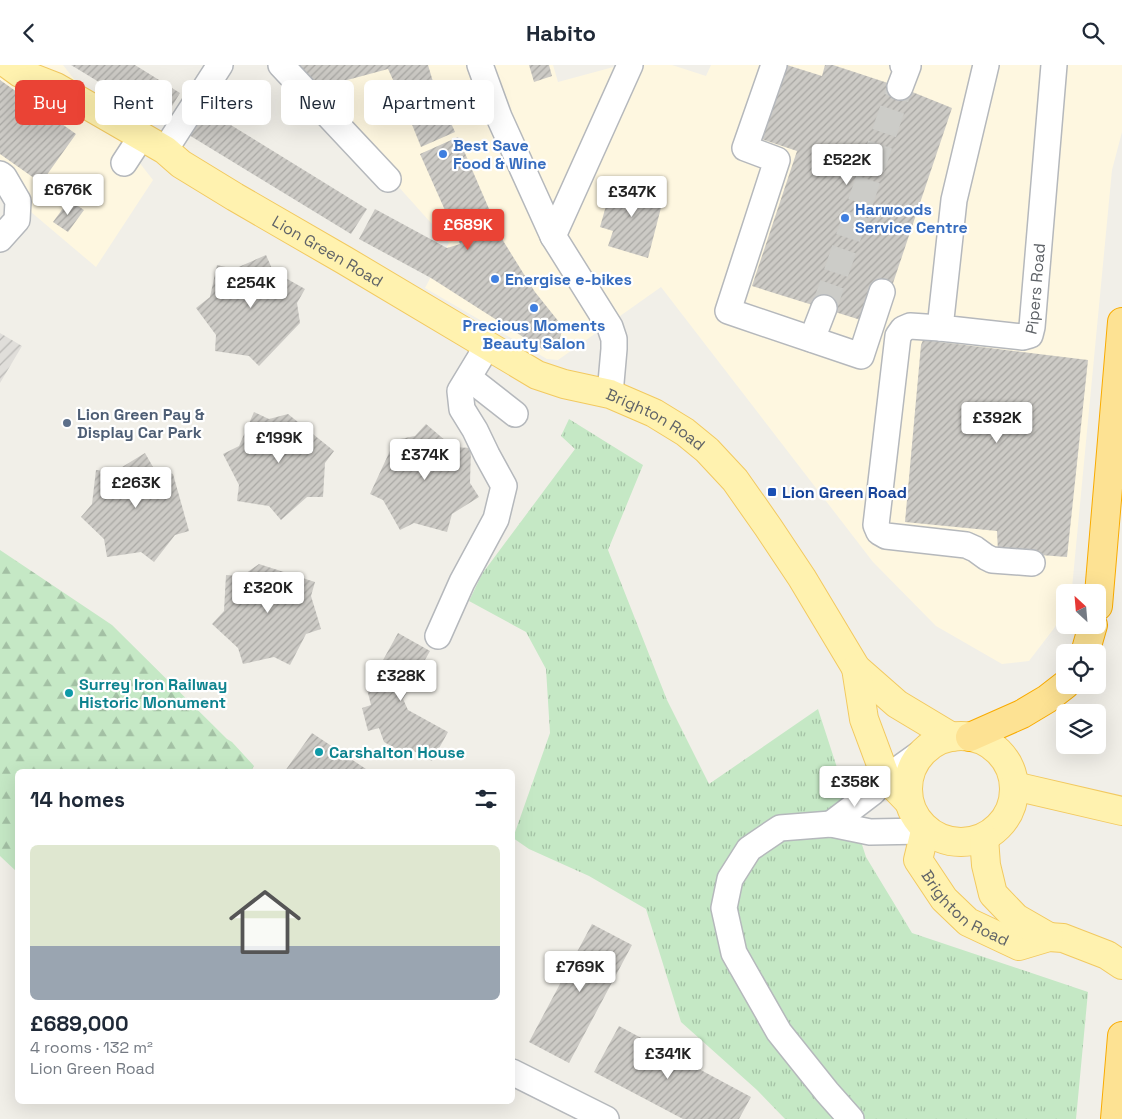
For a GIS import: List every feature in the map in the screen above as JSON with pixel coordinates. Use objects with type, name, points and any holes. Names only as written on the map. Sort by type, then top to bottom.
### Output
[{"type":"highway","points":[[1100,584],[1122,323]]},
{"type":"highway","points":[[961,737],[1022,714],[1056,692]]},
{"type":"highway","points":[[1115,1119],[1122,1037]]},
{"type":"main road","name":"Lion Green Road","points":[[9,65],[20,73],[38,80]]},
{"type":"main road","name":"Lion Green Road","points":[[39,65],[51,80]]},
{"type":"main road","name":"Lion Green Road","points":[[85,104],[165,151],[181,164],[235,197],[537,375],[564,384],[610,394]]},
{"type":"main road","name":"Brighton Road","points":[[610,394],[654,413],[685,432],[707,451],[735,480],[768,527],[802,578],[856,668],[897,704],[961,737]]},
{"type":"main road","name":"Brighton Road","points":[[856,668],[864,719],[886,779],[908,801]]},
{"type":"main road","points":[[961,737],[984,741],[996,749],[1005,760],[1014,786],[1013,802],[1007,817],[997,829],[984,838],[969,843],[953,843],[938,839],[925,831],[908,801],[907,783],[912,767],[921,753],[935,742],[961,737]]},
{"type":"main road","points":[[1014,786],[1122,811]]},
{"type":"main road","name":"Brighton Road","points":[[925,831],[918,861],[944,899],[968,922],[1019,946],[1049,937],[1063,937],[1107,955],[1122,965]]},
{"type":"main road","name":"Brighton Road","points":[[984,838],[986,865],[993,894],[1016,918],[1049,937]]},
{"type":"street","points":[[165,151],[220,65]]},
{"type":"street","points":[[281,65],[388,179]]},
{"type":"street","name":"Brighton Road","points":[[480,65],[506,133],[553,237],[610,327],[614,339],[610,394]]},
{"type":"street","points":[[553,237],[630,65]]},
{"type":"street","points":[[774,65],[745,148],[777,161],[728,311],[861,356],[882,292]]},
{"type":"street","points":[[986,65],[954,200],[940,328],[910,326],[903,329],[898,336],[876,525],[879,531],[886,536],[966,545],[976,549],[992,560],[1032,563]]},
{"type":"street","name":"Pipers Road","points":[[940,328],[1023,337],[1030,335],[1054,65]]},
{"type":"street","points":[[124,163],[141,137]]},
{"type":"street","points":[[0,174],[4,177],[18,201],[17,220],[0,239]]},
{"type":"street","points":[[812,339],[824,308]]},
{"type":"street","points":[[438,636],[462,582],[496,519],[504,486],[462,409],[460,391],[480,358],[485,345]]},
{"type":"street","points":[[469,378],[515,414]]},
{"type":"street","points":[[831,824],[921,753]]},
{"type":"street","points":[[851,1119],[779,1033],[734,953],[724,908],[730,879],[749,849],[780,828],[831,824],[870,832],[925,831]]},
{"type":"street","points":[[515,1074],[606,1119]]},
{"type":"shaded area","points":[[0,65],[63,65],[75,80],[15,80],[15,125],[85,125],[85,93],[95,106],[95,125],[110,125],[153,180],[96,267],[18,201],[0,183]]},
{"type":"shaded area","points":[[287,65],[553,65],[558,82],[621,65],[672,65],[706,76],[711,65],[1122,65],[1122,132],[1112,170],[1072,584],[1056,584],[1055,627],[1029,661],[1002,664],[936,626],[873,562],[661,287],[558,360],[547,359],[425,288],[449,243],[343,125],[354,125],[354,80],[301,80]]},
{"type":"shaded area","points":[[0,333],[22,346],[0,383]]},
{"type":"green space","points":[[569,419],[643,465],[608,550],[667,700],[709,784],[818,709],[866,857],[912,933],[1088,992],[1076,1119],[785,1119],[757,1090],[681,1022],[646,909],[589,876],[529,849],[515,839],[515,832],[550,733],[546,669],[526,632],[469,601],[482,574],[575,449],[561,436]]},
{"type":"green space","points":[[0,550],[112,625],[232,742],[254,766],[252,769],[15,769],[15,870],[0,856]]},
{"type":"building","points":[[71,65],[135,65],[159,80],[96,80]]},
{"type":"building","points":[[294,65],[428,65],[432,80],[393,80],[388,69],[347,80],[306,80]]},
{"type":"building","points":[[529,65],[549,65],[552,76],[534,82]]},
{"type":"building","name":"Harwoods Service Centre","points":[[787,65],[822,76],[825,65],[833,65],[900,87],[952,108],[889,295],[864,321],[752,286],[797,151],[761,139]]},
{"type":"building","points":[[0,80],[15,91],[15,125],[63,125],[76,134],[41,183],[0,154]]},
{"type":"building","points":[[172,88],[180,93],[172,106]]},
{"type":"building","points":[[188,125],[231,125],[367,209],[351,234],[184,132]]},
{"type":"building","points":[[412,125],[452,125],[455,132],[421,147]]},
{"type":"building","points":[[458,137],[502,239],[535,292],[563,327],[557,345],[551,349],[545,351],[431,278],[359,239],[375,209],[447,248],[460,244],[420,154]]},
{"type":"building","points":[[613,181],[664,196],[648,258],[608,246],[613,231],[600,227]]},
{"type":"building","points":[[69,200],[84,210],[68,232],[53,222]]},
{"type":"building","points":[[266,255],[273,271],[305,289],[297,303],[300,323],[259,366],[249,356],[215,351],[216,335],[196,308],[210,297],[217,265],[234,269]]},
{"type":"building","points":[[923,340],[1088,360],[1067,557],[998,552],[997,531],[905,522]]},
{"type":"building","points":[[254,412],[269,419],[288,414],[334,451],[325,463],[323,497],[307,497],[281,520],[269,506],[237,501],[239,485],[223,454],[239,446]]},
{"type":"building","points":[[426,424],[453,447],[471,448],[470,483],[479,497],[452,514],[447,532],[414,523],[400,530],[383,500],[370,494],[395,440],[415,436]]},
{"type":"building","points":[[145,453],[153,467],[173,474],[189,531],[175,535],[154,562],[141,552],[107,557],[104,539],[81,517],[92,504],[96,470],[114,472]]},
{"type":"building","points":[[259,564],[315,582],[311,596],[321,629],[306,634],[290,665],[274,657],[243,664],[238,648],[212,624],[224,611],[226,575],[242,576]]},
{"type":"building","points":[[398,633],[430,651],[403,699],[408,710],[448,732],[432,761],[412,750],[409,756],[384,742],[379,728],[368,731],[362,708],[371,705],[367,689]]},
{"type":"building","name":"Carshalton House","points":[[312,733],[366,769],[286,769]]},
{"type":"building","points":[[592,924],[632,945],[569,1063],[529,1042]]},
{"type":"building","points":[[619,1026],[751,1097],[739,1119],[683,1119],[594,1072]]},
{"type":"tunnel","points":[[824,308],[900,87]]},
{"type":"place","name":"Best Save Food & Wine","points":[[443,154]]},
{"type":"place","name":"Harwoods Service Centre","points":[[845,218]]},
{"type":"place","name":"Energise e-bikes","points":[[495,279]]},
{"type":"place","name":"Precious Moments Beauty Salon","points":[[534,308]]},
{"type":"place","name":"Lion Green Pay & Display Car Park","points":[[67,423]]},
{"type":"place","name":"Lion Green Road","points":[[772,492]]},
{"type":"place","name":"Surrey Iron Railway Historic Monument","points":[[69,693]]},
{"type":"place","name":"Carshalton House","points":[[319,752]]}]
